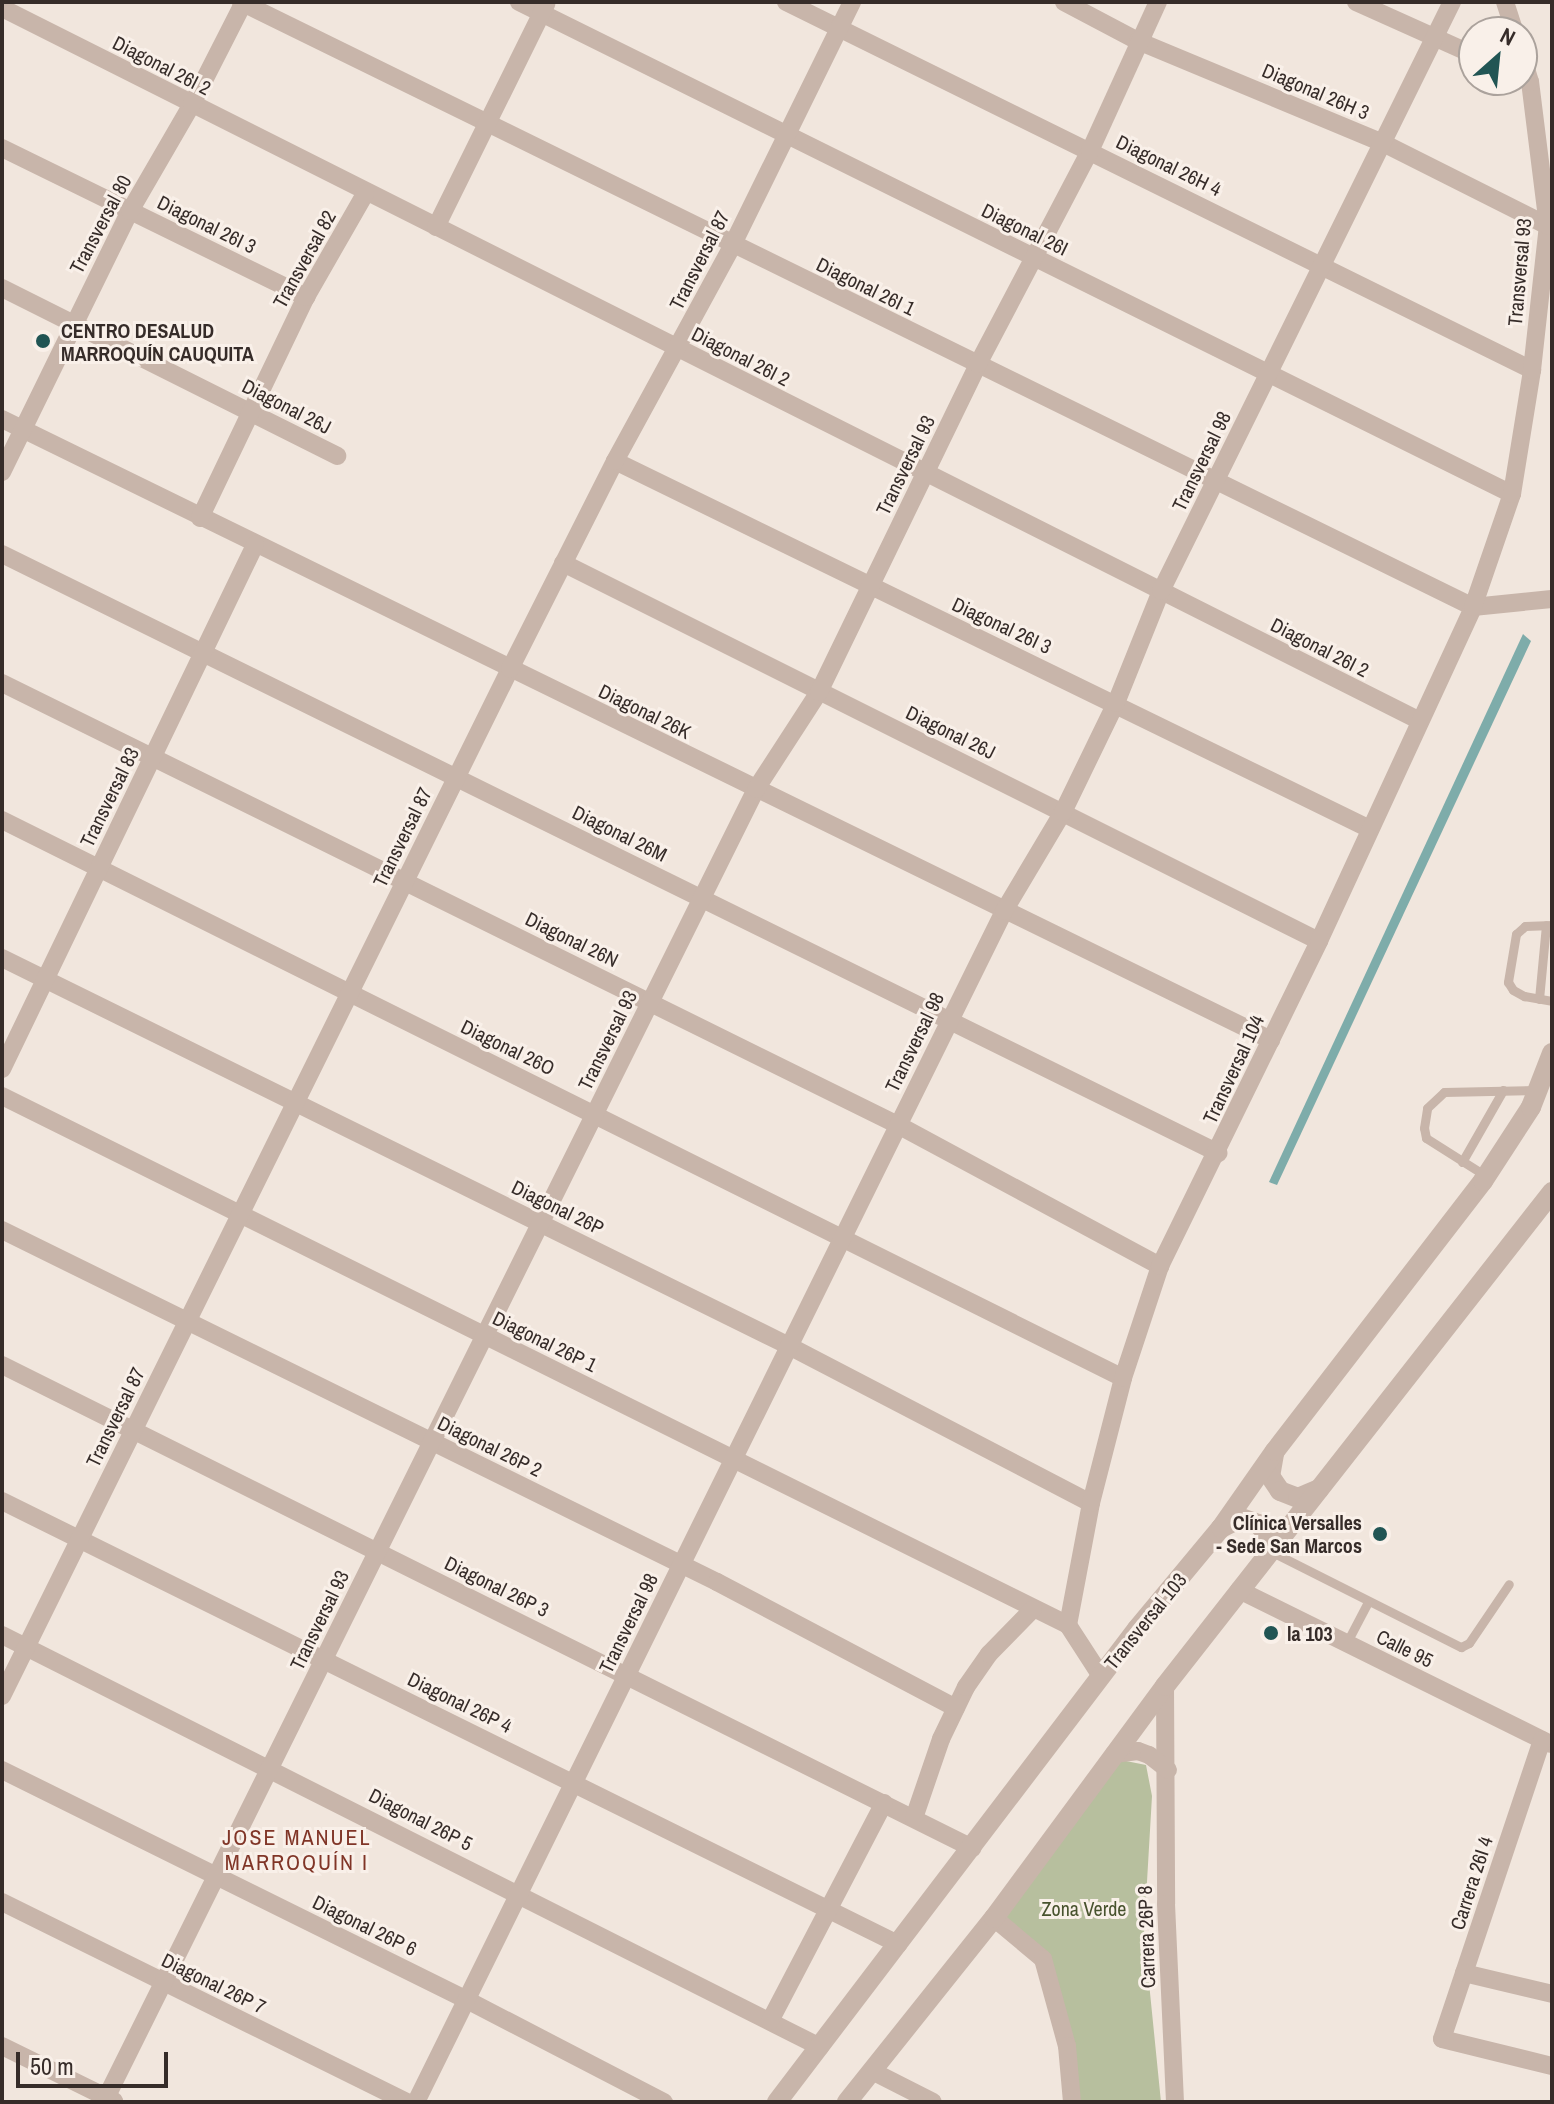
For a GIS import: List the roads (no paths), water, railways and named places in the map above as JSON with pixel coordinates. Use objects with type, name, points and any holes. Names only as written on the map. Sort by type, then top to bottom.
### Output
[{"type":"street","name":"Transversal 80","points":[[2,472],[72,324],[130,211],[192,104],[243,2]]},
{"type":"street","name":"Diagonal 26I 1","points":[[243,2],[732,246],[1473,607]]},
{"type":"street","name":"Diagonal 26I","points":[[519,2],[544,8],[786,136],[1512,494]]},
{"type":"street","name":"Diagonal 26H 4","points":[[786,2],[1323,264],[1532,370]]},
{"type":"street","name":"Transversal 87","points":[[2,1696],[563,563],[732,246],[852,2]]},
{"type":"street","name":"Diagonal 26H 3","points":[[1064,2],[1138,41],[1383,143],[1548,226]]},
{"type":"street","name":"Transversal 93","points":[[109,2100],[216,1876],[701,898],[756,789],[819,692],[1031,257],[1090,151],[1158,2]]},
{"type":"street","points":[[1356,2],[1458,47]]},
{"type":"street","name":"Transversal 98","points":[[416,2102],[949,1020],[1004,911],[1063,812],[1116,703],[1161,591],[1452,2]]},
{"type":"street","name":"Diagonal 26I 2","points":[[2,8],[365,194],[1418,720]]},
{"type":"street","points":[[436,227],[544,8]]},
{"type":"street","name":"Transversal 93","points":[[1512,494],[1546,287],[1548,226],[1528,96]]},
{"type":"street","name":"Diagonal 26I 3","points":[[2,148],[306,297]]},
{"type":"street","name":"Transversal 82","points":[[200,518],[306,297],[365,194]]},
{"type":"street","name":"Diagonal 26J","points":[[2,288],[337,456]]},
{"type":"street","name":"Diagonal 26K","points":[[2,419],[1271,1040]]},
{"type":"street","name":"Diagonal 26I 3","points":[[615,461],[870,588],[1116,703],[1370,829]]},
{"type":"street","name":"Transversal 104","points":[[1068,1625],[1091,1503],[1123,1378],[1160,1266],[1218,1153],[1319,941],[1418,720],[1473,607],[1512,494]]},
{"type":"street","name":"Transversal 83","points":[[2,1069],[255,545]]},
{"type":"street","name":"Diagonal 26M","points":[[2,554],[1218,1153]]},
{"type":"street","name":"Diagonal 26J","points":[[563,563],[1319,941]]},
{"type":"street","points":[[1473,607],[1552,599]]},
{"type":"street","name":"Diagonal 26N","points":[[2,683],[898,1125],[1160,1266]]},
{"type":"street","name":"Diagonal 26O","points":[[2,820],[1123,1378]]},
{"type":"street","name":"Diagonal 26P","points":[[2,958],[789,1346],[1091,1503]]},
{"type":"street","name":"Transversal 103","points":[[777,2102],[1101,1676],[1221,1528],[1275,1451],[1486,1176],[1539,1090],[1552,1053]]},
{"type":"street","name":"Diagonal 26P 1","points":[[2,1096],[1068,1625]]},
{"type":"street","points":[[847,2102],[994,1918],[1239,1590],[1552,1192]]},
{"type":"street","name":"Diagonal 26P 2","points":[[2,1230],[681,1565],[956,1708]]},
{"type":"street","name":"Diagonal 26P 3","points":[[2,1365],[972,1848]]},
{"type":"street","points":[[1275,1451],[1270,1476],[1280,1491],[1298,1498],[1322,1486]]},
{"type":"street","name":"Diagonal 26P 4","points":[[2,1501],[898,1944]]},
{"type":"street","points":[[1221,1528],[1241,1518],[1258,1524],[1269,1536],[1270,1551]]},
{"type":"street","name":"Calle 95","points":[[1239,1590],[1547,1743]]},
{"type":"street","points":[[914,1818],[941,1739],[956,1708],[989,1654],[1033,1609]]},
{"type":"street","points":[[1068,1625],[1101,1676]]},
{"type":"street","name":"Diagonal 26P 5","points":[[2,1635],[520,1893],[820,2047]]},
{"type":"street","name":"Carrera 26P 8","points":[[1165,1686],[1168,1770],[1166,1904],[1175,2102]]},
{"type":"street","name":"Carrera 26I 4","points":[[1547,1743],[1442,2039],[1552,2066]]},
{"type":"street","points":[[1114,1754],[1138,1751],[1159,1761],[1168,1770]]},
{"type":"street","name":"Diagonal 26P 6","points":[[2,1770],[467,2000],[664,2102]]},
{"type":"street","points":[[770,2021],[884,1803]]},
{"type":"street","name":"Diagonal 26P 7","points":[[2,1902],[406,2102]]},
{"type":"street","points":[[994,1918],[1043,1959],[1067,2046],[1072,2102]]},
{"type":"street","points":[[1464,1973],[1552,1994]]},
{"type":"street","points":[[2,2046],[109,2100]]},
{"type":"street","points":[[872,2071],[933,2102]]},
{"type":"lane","points":[[1539,999],[1549,925],[1525,926],[1516,934],[1508,982],[1513,990],[1539,999],[1552,1001]]},
{"type":"lane","points":[[1462,1162],[1503,1090]]},
{"type":"lane","points":[[1486,1176],[1426,1138],[1427,1108],[1444,1092],[1539,1090]]},
{"type":"lane","points":[[1270,1551],[1461,1647],[1469,1643],[1509,1584]]},
{"type":"lane","points":[[1346,1644],[1368,1602]]},
{"type":"water","points":[[1523,634],[1531,641],[1277,1185],[1269,1182]]},
{"type":"place","name":"CENTRO DESALUD MARROQUÍN CAUQUITA","points":[[43,341]]},
{"type":"place","name":"Clínica Versalles - Sede San Marcos","points":[[1380,1534]]},
{"type":"place","name":"la 103","points":[[1271,1633]]},
{"type":"district","name":"JOSE MANUEL MARROQUÍN I","points":[[297,1850]]},
{"type":"park label","name":"Zona Verde","points":[[1084,1908]]}]
